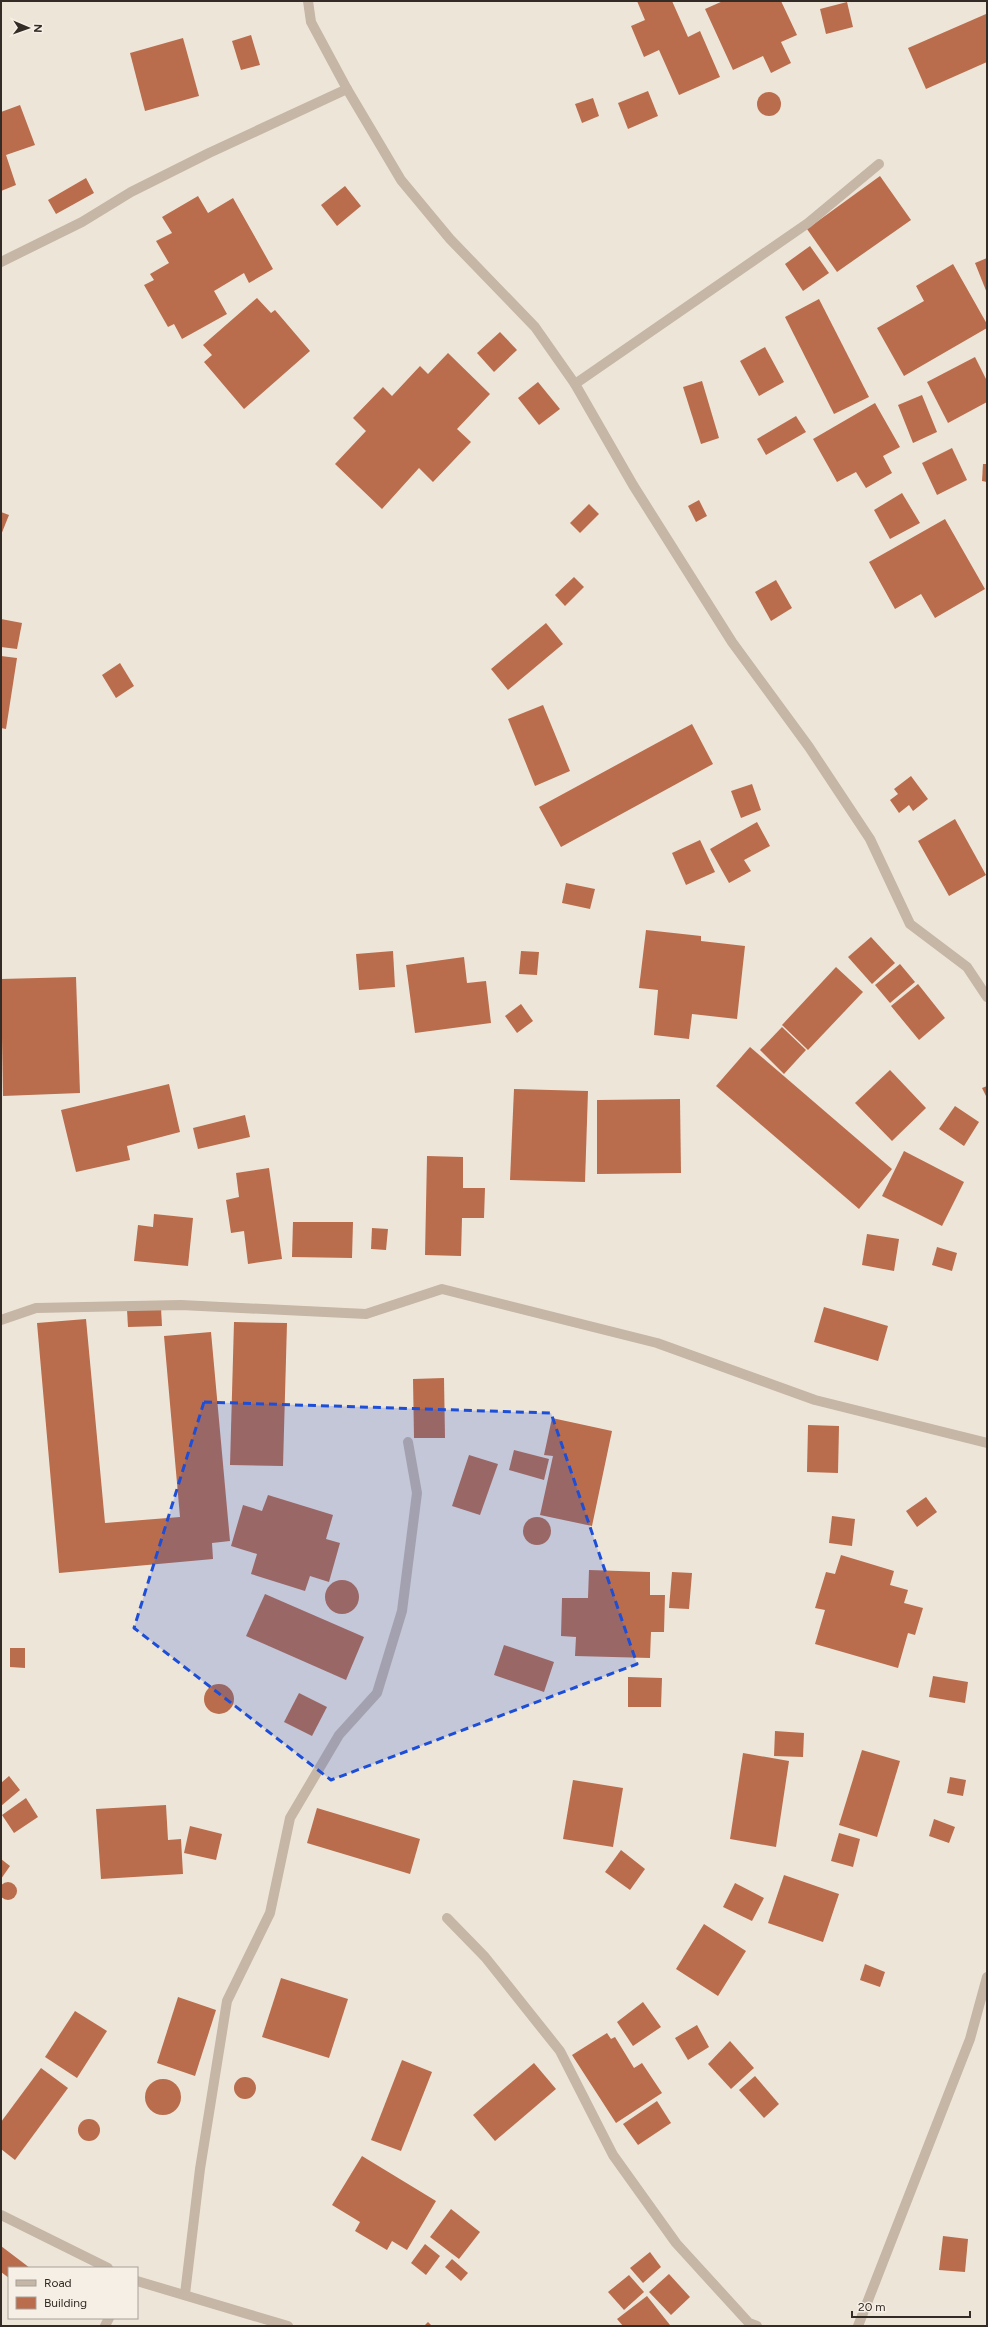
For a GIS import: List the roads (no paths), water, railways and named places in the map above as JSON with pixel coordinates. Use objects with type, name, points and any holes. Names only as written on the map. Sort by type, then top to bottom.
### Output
[{"type":"street","points":[[308,1],[311,22],[347,89],[401,180],[450,239],[535,327],[575,384],[633,485],[732,642],[809,747],[870,838],[910,924],[967,967],[987,996]]},
{"type":"street","points":[[1,262],[82,222],[131,192],[202,156],[347,89]]},
{"type":"street","points":[[575,384],[808,223],[879,164]]},
{"type":"street","points":[[1,1320],[36,1308],[181,1305],[366,1314],[442,1289],[656,1343],[815,1400],[987,1444]]},
{"type":"street","points":[[185,2294],[200,2169],[226,2001],[270,1913],[290,1818],[339,1735],[377,1693],[402,1611],[417,1494],[408,1442]]},
{"type":"street","points":[[447,1918],[485,1957],[560,2050],[613,2155],[676,2243],[749,2323],[757,2326]]},
{"type":"street","points":[[858,2326],[970,2039],[987,1977]]},
{"type":"street","points":[[1,2215],[106,2267]]},
{"type":"street","points":[[138,2281],[185,2294],[288,2326]]}]
